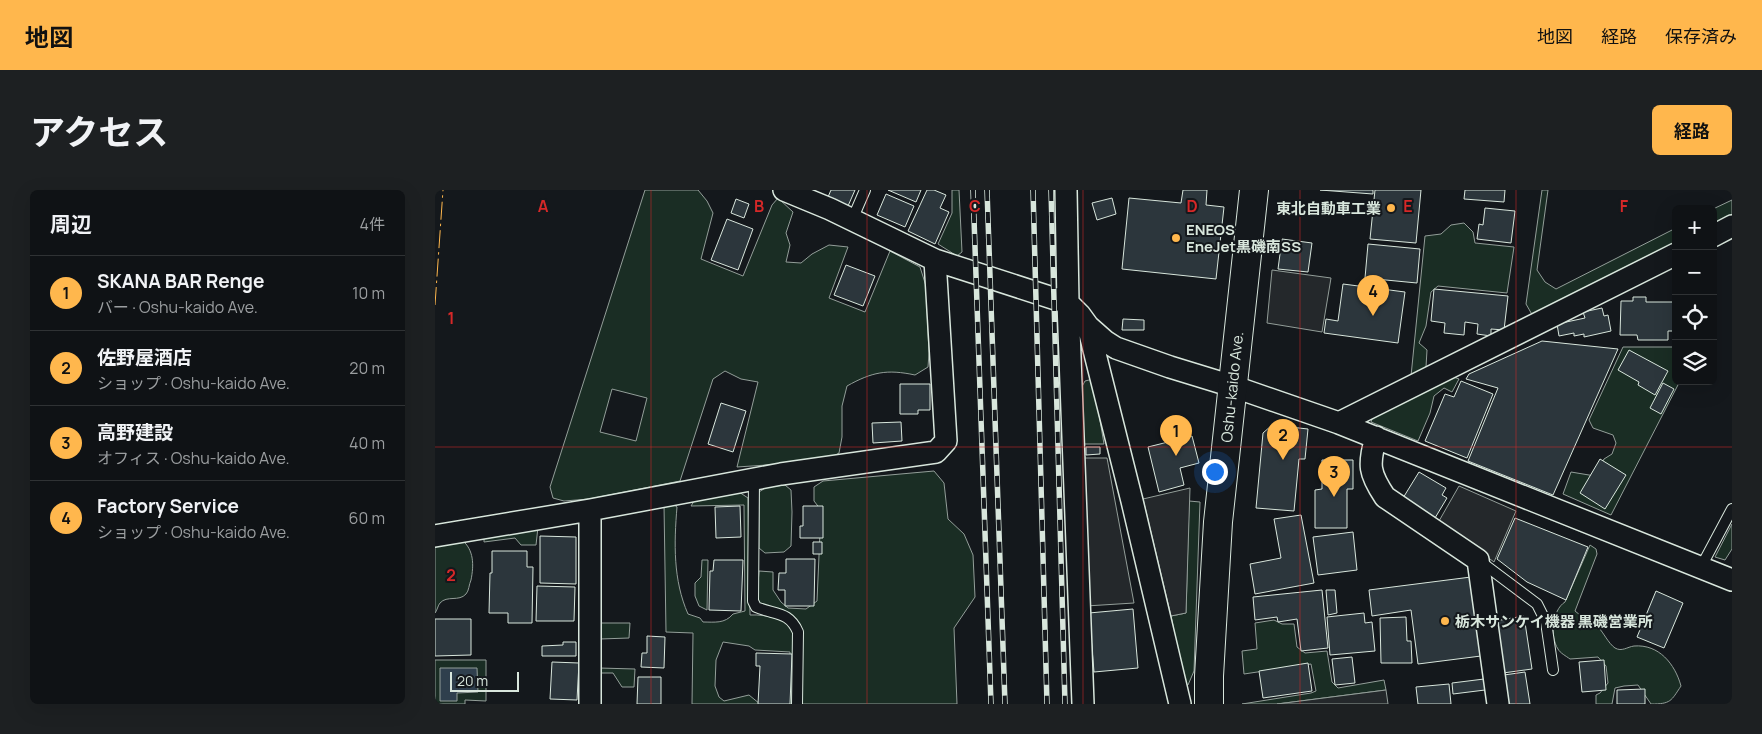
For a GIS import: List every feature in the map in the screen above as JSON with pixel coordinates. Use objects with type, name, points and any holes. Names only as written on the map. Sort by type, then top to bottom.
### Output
[{"type":"main road","name":"Oshu-kaido Ave.","points":[[1209,704],[1218,522],[1254,190]]},
{"type":"street","points":[[784,190],[935,260],[1068,303],[1088,326],[1116,348],[1170,368],[1232,386],[1339,423],[1732,580]]},
{"type":"street","points":[[1066,190],[1068,303],[1083,704]]},
{"type":"street","points":[[1717,234],[1732,226]]},
{"type":"street","points":[[1339,423],[1672,256]]},
{"type":"street","points":[[435,536],[590,510],[754,479],[936,452],[946,441],[935,260]]},
{"type":"street","points":[[1088,326],[1180,704]]},
{"type":"street","points":[[1376,437],[1370,458],[1371,469],[1377,485],[1385,497],[1478,560],[1498,704]]},
{"type":"street","points":[[590,510],[590,704]]},
{"type":"lane","points":[[852,220],[865,190]]},
{"type":"lane","points":[[754,479],[753,601],[757,607],[787,617],[794,623],[798,632],[797,704]]},
{"type":"lane","points":[[1701,568],[1732,509]]},
{"type":"lane","points":[[1478,560],[1537,604],[1546,622],[1553,670]]},
{"type":"green space","points":[[645,190],[698,190],[707,201],[713,213],[701,259],[743,276],[772,205],[778,198],[793,212],[786,233],[790,245],[786,262],[801,263],[812,254],[829,245],[848,247],[829,298],[865,312],[890,251],[920,267],[926,286],[928,367],[915,375],[896,372],[880,373],[847,386],[842,406],[842,437],[839,453],[826,461],[737,467],[758,382],[741,379],[725,371],[713,379],[680,481],[589,499],[564,501],[553,498],[550,487]],"holes":[[[612,389],[647,398],[636,441],[600,432]]]},
{"type":"green space","points":[[952,190],[959,190],[962,252],[957,256],[938,244],[952,213]]},
{"type":"green space","points":[[1542,190],[1548,190],[1537,270],[1545,282],[1556,289],[1672,230],[1672,249],[1534,318],[1526,304]]},
{"type":"green space","points":[[1732,200],[1732,219],[1717,226],[1717,207]]},
{"type":"green space","points":[[1464,223],[1473,232],[1475,243],[1514,247],[1507,293],[1438,286],[1431,292],[1426,326],[1419,343],[1427,350],[1426,367],[1411,376],[1425,236],[1441,234],[1451,225]]},
{"type":"green space","points":[[1623,347],[1672,347],[1672,385],[1678,385],[1611,515],[1563,494],[1571,472],[1595,476],[1604,459],[1612,454],[1616,443],[1613,435],[1593,428],[1589,420]]},
{"type":"green space","points":[[1451,376],[1459,379],[1452,392],[1444,388],[1434,396],[1430,413],[1418,441],[1371,422],[1374,413]]},
{"type":"green space","points":[[1093,379],[1104,444],[1079,444],[1077,396],[1085,381]]},
{"type":"green space","points":[[934,471],[944,483],[948,519],[964,534],[973,555],[975,597],[954,628],[957,704],[788,704],[790,652],[755,650],[749,646],[723,642],[716,660],[715,686],[719,697],[724,701],[749,695],[760,704],[692,704],[693,633],[666,632],[664,505],[673,504],[677,507],[675,534],[677,575],[688,614],[700,618],[703,622],[715,622],[723,621],[733,614],[745,611],[744,505],[691,506],[696,498],[739,492],[748,498],[750,615],[770,617],[801,628],[799,622],[790,614],[759,604],[757,598],[759,571],[773,572],[773,590],[781,602],[788,608],[806,609],[817,601],[821,510],[814,501],[814,487],[823,481]]},
{"type":"green space","points":[[785,485],[791,490],[791,546],[784,552],[765,553],[759,548],[759,492],[767,487]]},
{"type":"green space","points":[[1189,501],[1200,502],[1194,671],[1188,685],[1185,685],[1171,616],[1186,613]]},
{"type":"green space","points":[[1732,524],[1732,549],[1725,560],[1715,557]]},
{"type":"green space","points":[[538,527],[536,545],[521,545],[515,538],[484,542],[484,535]]},
{"type":"green space","points":[[462,540],[469,548],[473,563],[468,591],[460,598],[443,601],[439,604],[435,613],[435,544]]},
{"type":"green space","points":[[1590,545],[1596,549],[1597,554],[1575,611],[1598,627],[1615,648],[1643,646],[1651,648],[1665,657],[1675,670],[1681,686],[1670,701],[1651,704],[1638,685],[1615,688],[1612,704],[1596,704],[1596,695],[1608,683],[1606,666],[1598,657],[1570,659],[1560,652],[1555,644],[1553,631],[1557,611],[1565,602]]},
{"type":"green space","points":[[702,560],[708,560],[707,610],[699,606],[695,596],[695,583],[701,577]]},
{"type":"green space","points":[[1274,620],[1282,624],[1294,624],[1297,647],[1305,653],[1327,651],[1332,682],[1338,688],[1384,680],[1386,690],[1277,704],[1242,704],[1316,691],[1311,664],[1244,674],[1242,651],[1257,649],[1255,623]]},
{"type":"green space","points":[[600,623],[630,623],[629,638],[600,639]]},
{"type":"green space","points":[[435,660],[486,660],[486,701],[465,700],[465,704],[435,704]]},
{"type":"green space","points":[[599,668],[635,669],[634,687],[622,687],[613,673],[599,673]]},
{"type":"shaded area","points":[[1272,270],[1331,278],[1322,332],[1267,323]]},
{"type":"shaded area","points":[[1081,458],[1107,458],[1134,603],[1086,606]]},
{"type":"shaded area","points":[[1459,486],[1516,511],[1494,562],[1439,521]]},
{"type":"shaded area","points":[[1190,488],[1186,613],[1171,616],[1143,499]]},
{"type":"shaded area","points":[[1386,690],[1388,704],[1277,704]]},
{"type":"water","points":[[440,668],[477,668],[478,692],[457,693],[457,701],[440,701]]},
{"type":"building","points":[[831,190],[855,190],[848,206],[828,197]]},
{"type":"building","points":[[888,190],[921,190],[916,202]]},
{"type":"building","points":[[927,190],[934,190],[946,195],[940,208],[949,212],[935,244],[908,231]]},
{"type":"building","points":[[1183,190],[1207,190],[1206,205],[1224,207],[1216,279],[1122,269],[1129,198],[1181,203]]},
{"type":"building","points":[[1320,190],[1373,190],[1373,194]]},
{"type":"building","points":[[1375,190],[1421,190],[1416,243],[1370,239]]},
{"type":"building","points":[[1465,190],[1505,190],[1504,202],[1464,199]]},
{"type":"building","points":[[886,194],[914,206],[905,227],[877,215]]},
{"type":"building","points":[[1112,198],[1116,214],[1097,220],[1092,203]]},
{"type":"building","points":[[736,199],[749,204],[744,218],[731,213]]},
{"type":"building","points":[[1485,208],[1515,211],[1511,243],[1477,239],[1479,224],[1483,225]]},
{"type":"building","points":[[727,219],[753,229],[738,270],[711,260]]},
{"type":"building","points":[[1282,239],[1312,243],[1308,272],[1278,269]]},
{"type":"building","points":[[1368,244],[1420,249],[1417,283],[1365,278]]},
{"type":"building","points":[[846,265],[875,276],[863,306],[834,295]]},
{"type":"building","points":[[1343,284],[1405,292],[1398,343],[1324,333],[1326,319],[1338,321]]},
{"type":"building","points":[[1434,289],[1508,296],[1504,330],[1491,329],[1491,336],[1477,334],[1478,324],[1465,322],[1464,335],[1444,333],[1445,323],[1431,321]]},
{"type":"building","points":[[1633,297],[1646,297],[1646,302],[1672,302],[1672,331],[1668,331],[1668,340],[1638,340],[1637,335],[1620,335],[1621,301],[1633,301]]},
{"type":"building","points":[[1602,308],[1604,316],[1608,315],[1611,331],[1584,337],[1584,334],[1574,336],[1574,333],[1559,336],[1557,324],[1585,318],[1583,312]]},
{"type":"building","points":[[1123,319],[1144,320],[1144,330],[1122,330]]},
{"type":"building","points":[[1542,341],[1618,349],[1553,495],[1468,461],[1498,388],[1466,379],[1469,374]]},
{"type":"building","points":[[1629,350],[1668,371],[1655,395],[1638,385],[1639,382],[1618,370]]},
{"type":"building","points":[[1461,381],[1493,394],[1467,458],[1425,441],[1445,394],[1454,397]]},
{"type":"building","points":[[1663,383],[1674,389],[1661,414],[1650,408]]},
{"type":"building","points":[[900,384],[930,384],[930,410],[918,410],[918,414],[900,414]]},
{"type":"building","points":[[721,403],[746,411],[733,452],[708,444]]},
{"type":"building","points":[[901,422],[902,441],[873,443],[872,423]]},
{"type":"building","points":[[1272,425],[1308,429],[1305,459],[1299,459],[1294,511],[1256,508],[1263,433]]},
{"type":"building","points":[[1192,436],[1199,463],[1180,468],[1184,485],[1159,492],[1148,447]]},
{"type":"building","points":[[1086,447],[1100,447],[1100,454],[1086,455]]},
{"type":"building","points":[[1600,459],[1626,475],[1605,509],[1580,493]]},
{"type":"building","points":[[1322,460],[1353,460],[1353,489],[1347,489],[1347,528],[1315,528],[1315,490],[1322,489]]},
{"type":"building","points":[[1419,472],[1446,488],[1442,495],[1447,498],[1435,518],[1403,498]]},
{"type":"building","points":[[740,506],[741,537],[716,538],[715,507]]},
{"type":"building","points":[[803,506],[823,506],[823,538],[800,538],[800,526],[803,526]]},
{"type":"building","points":[[1301,515],[1314,583],[1255,594],[1250,564],[1281,558],[1274,519]]},
{"type":"building","points":[[1515,518],[1588,547],[1566,600],[1527,582],[1497,559]]},
{"type":"building","points":[[1353,532],[1357,570],[1318,575],[1313,537]]},
{"type":"building","points":[[540,536],[576,537],[576,584],[540,583]]},
{"type":"building","points":[[813,542],[822,542],[822,554],[813,554]]},
{"type":"building","points":[[492,551],[527,551],[527,567],[533,567],[532,623],[508,623],[508,613],[489,613]]},
{"type":"building","points":[[786,559],[815,559],[814,606],[785,606],[785,590],[778,590],[779,573],[786,573]]},
{"type":"building","points":[[714,560],[743,560],[741,611],[709,610],[710,571],[713,571]]},
{"type":"building","points":[[1471,577],[1481,656],[1418,664],[1411,610],[1372,616],[1369,590]]},
{"type":"building","points":[[537,586],[575,587],[574,621],[536,621]]},
{"type":"building","points":[[1322,590],[1328,648],[1301,651],[1297,619],[1278,622],[1277,617],[1255,620],[1253,597]]},
{"type":"building","points":[[1326,590],[1335,590],[1337,613],[1328,615]]},
{"type":"building","points":[[1656,591],[1683,603],[1664,648],[1637,637]]},
{"type":"building","points":[[1133,609],[1138,668],[1094,672],[1089,613]]},
{"type":"building","points":[[1364,613],[1365,623],[1372,622],[1375,651],[1330,655],[1327,617]]},
{"type":"building","points":[[1524,616],[1532,669],[1503,673],[1495,621]]},
{"type":"building","points":[[1406,617],[1407,641],[1411,641],[1412,663],[1381,663],[1380,618]]},
{"type":"building","points":[[435,619],[471,619],[471,655],[435,656]]},
{"type":"building","points":[[647,636],[665,637],[664,668],[641,667],[642,653],[647,653]]},
{"type":"building","points":[[563,642],[576,642],[576,656],[542,656],[542,646],[563,645]]},
{"type":"building","points":[[756,653],[792,654],[790,704],[758,704],[760,666],[756,666]]},
{"type":"building","points":[[1352,657],[1355,683],[1335,685],[1332,659]]},
{"type":"building","points":[[1604,660],[1606,690],[1582,692],[1579,662]]},
{"type":"building","points":[[552,662],[579,663],[577,700],[550,699]]},
{"type":"building","points":[[1308,663],[1312,691],[1263,698],[1259,671]]},
{"type":"building","points":[[1525,672],[1530,704],[1509,704],[1504,675]]},
{"type":"building","points":[[638,677],[661,677],[661,704],[637,704]]},
{"type":"building","points":[[1484,679],[1485,690],[1453,694],[1452,683]]},
{"type":"building","points":[[1449,684],[1451,704],[1418,704],[1416,687]]},
{"type":"building","points":[[1645,689],[1645,704],[1617,704],[1617,690]]},
{"type":"railway","points":[[973,190],[991,704]]},
{"type":"railway","points":[[987,190],[1005,704]]},
{"type":"railway","points":[[1033,190],[1047,704]]},
{"type":"railway","points":[[1051,190],[1065,704]]},
{"type":"power","points":[[435,305],[443,190]]},
{"type":"place","name":"東北自動車工業","points":[[1391,208]]},
{"type":"place","name":"ENEOS EneJet黒磯南SS","points":[[1176,238]]},
{"type":"place","name":"Factory Service","points":[[1373,316]]},
{"type":"place","name":"SKANA BAR Renge","points":[[1176,456]]},
{"type":"place","name":"佐野屋酒店","points":[[1283,460]]},
{"type":"place","name":"高野建設","points":[[1334,497]]},
{"type":"place","name":"栃木サンケイ機器 黒磯営業所","points":[[1445,621]]}]
